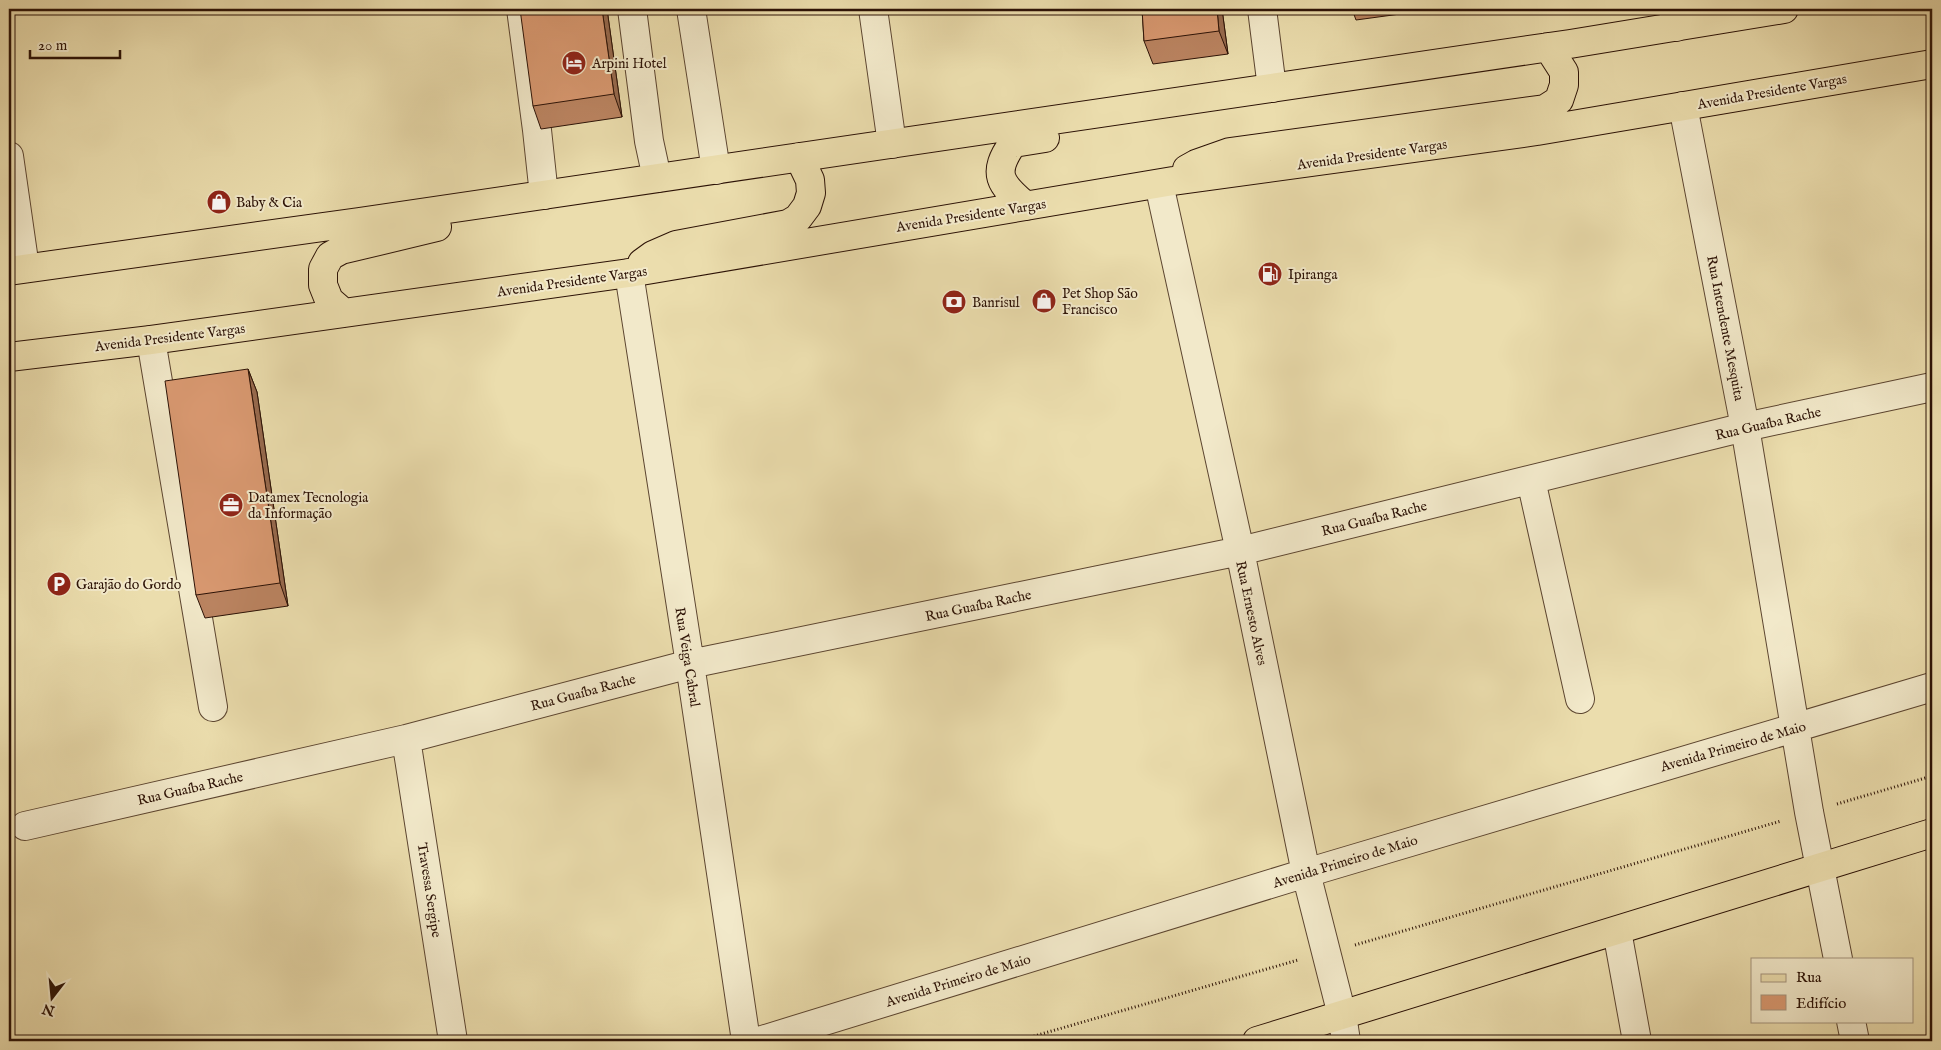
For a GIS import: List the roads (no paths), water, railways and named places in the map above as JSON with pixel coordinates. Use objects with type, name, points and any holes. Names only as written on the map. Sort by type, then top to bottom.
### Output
[{"type":"main road","points":[[17,270],[716,170],[1548,47],[1675,18],[1784,9]]},
{"type":"main road","points":[[1159,184],[1196,164],[1230,152],[1545,110],[1559,100],[1564,85],[1564,72],[1548,47]]},
{"type":"main road","name":"Avenida Presidente Vargas","points":[[9,357],[151,340],[628,273],[1159,184],[1537,131],[1932,64]]},
{"type":"main road","points":[[1026,206],[1006,188],[1000,174],[1004,155],[1013,143],[1094,131],[1120,123],[1153,106]]},
{"type":"main road","points":[[628,273],[653,255],[676,245],[788,224],[798,218],[807,206],[811,193],[810,180],[799,157]]},
{"type":"main road","points":[[344,313],[329,300],[323,285],[323,269],[330,256],[341,250],[492,214],[544,195]]},
{"type":"main road","points":[[1256,1041],[1344,1028],[1617,931],[1932,833]]},
{"type":"street","points":[[520,9],[544,195]]},
{"type":"street","points":[[632,9],[649,141],[657,178]]},
{"type":"street","points":[[691,9],[716,170]]},
{"type":"street","points":[[873,9],[892,144]]},
{"type":"street","points":[[1262,9],[1272,88]]},
{"type":"street","name":"Rua Intendente Mesquita","points":[[1683,106],[1745,428],[1809,812],[1838,958]]},
{"type":"street","points":[[9,156],[17,270]]},
{"type":"street","name":"Rua Ernesto Alves","points":[[1159,184],[1240,551],[1306,872],[1344,1028]]},
{"type":"street","name":"Rua Veiga Cabral","points":[[628,273],[690,664],[746,1041]]},
{"type":"street","points":[[151,340],[213,707]]},
{"type":"street","name":"Rua Guaíba Rache","points":[[25,826],[406,739],[690,664],[1240,551],[1745,428],[1932,387]]},
{"type":"street","points":[[1531,480],[1580,699]]},
{"type":"street","name":"Avenida Primeiro de Maio","points":[[759,1041],[1306,872],[1932,687]]},
{"type":"street","name":"Travessa Sergipe","points":[[406,739],[453,1041]]},
{"type":"street","points":[[1617,931],[1637,1041]]},
{"type":"street","points":[[1851,1022],[1855,1041]]},
{"type":"place","name":"Arpini Hotel","points":[[574,63]]},
{"type":"place","name":"Baby & Cia","points":[[219,202]]},
{"type":"place","name":"Ipiranga","points":[[1270,274]]},
{"type":"place","name":"Pet Shop São Francisco","points":[[1044,301]]},
{"type":"place","name":"Banrisul","points":[[954,302]]},
{"type":"place","name":"Datamex Tecnologia da Informação","points":[[231,505]]},
{"type":"place","name":"Garajão do Gordo","points":[[59,584]]}]
